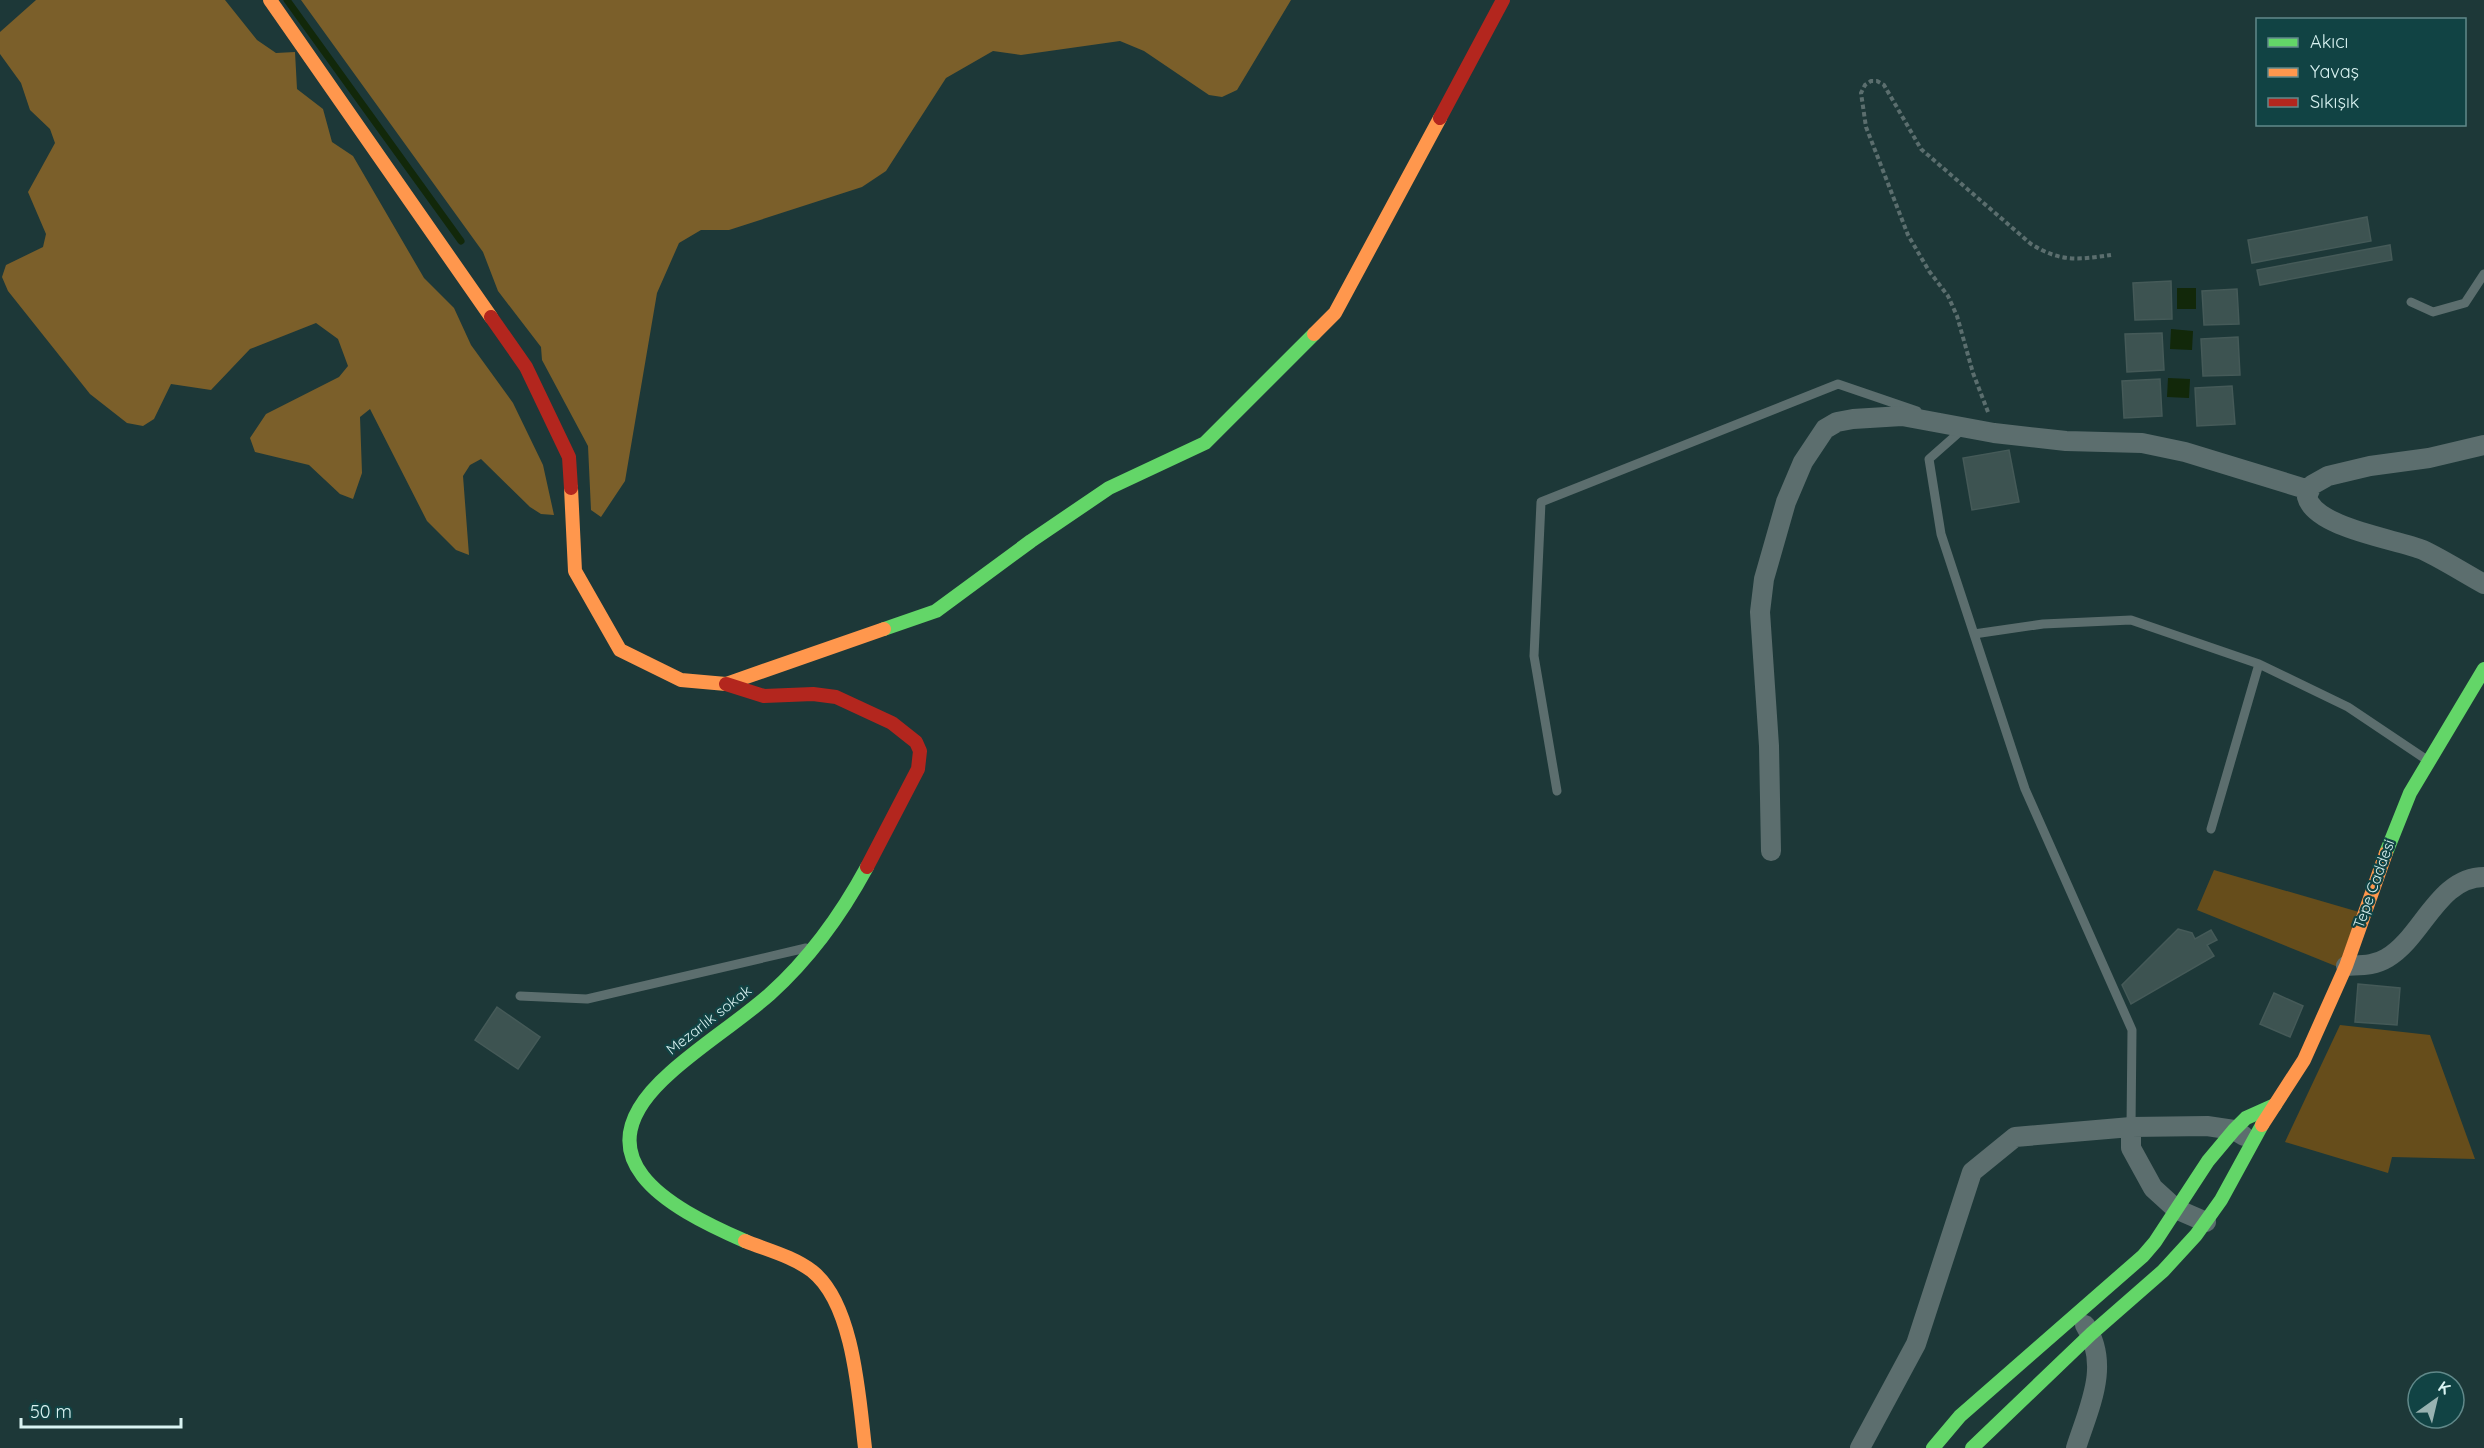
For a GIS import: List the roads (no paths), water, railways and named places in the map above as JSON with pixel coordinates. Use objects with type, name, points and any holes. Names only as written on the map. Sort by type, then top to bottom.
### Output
[{"type":"street","points":[[270,0],[526,367],[569,457],[575,571],[620,650],[681,680],[726,684],[936,611],[1031,541],[1109,488],[1205,443],[1335,313],[1503,0]]},
{"type":"street","points":[[1771,851],[1769,746],[1761,654],[1760,612],[1764,579],[1786,502],[1803,462],[1825,429],[1837,422],[1902,416],[1994,433],[2066,441],[2152,446],[2185,452],[2309,490]]},
{"type":"street","points":[[2484,445],[2429,458],[2370,466],[2328,476],[2319,479],[2309,490],[2308,502],[2327,518],[2365,533],[2422,550],[2484,584]]},
{"type":"street","name":"Tepe Caddesi","points":[[1972,1448],[2091,1334],[2163,1271],[2206,1222],[2221,1200],[2251,1142],[2304,1060],[2346,966],[2394,829],[2410,793],[2484,669]]},
{"type":"street","name":"Mezarlık sokak","points":[[726,684],[750,694],[772,697],[799,693],[826,694],[849,701],[908,732],[917,742],[921,755],[919,768],[839,915],[817,945],[789,976],[736,1023],[671,1071],[652,1090],[636,1115],[629,1138],[631,1159],[643,1178],[663,1196],[729,1233],[786,1255],[810,1268],[829,1288],[842,1316],[865,1448]]},
{"type":"street","points":[[2346,966],[2375,964],[2388,958],[2404,944],[2447,893],[2459,883],[2474,877],[2484,878]]},
{"type":"street","points":[[1933,1448],[1960,1416],[2143,1256],[2155,1242],[2208,1161],[2234,1130],[2246,1118],[2277,1104]]},
{"type":"street","points":[[1860,1448],[1916,1344],[1972,1172],[2015,1137],[2131,1127],[2206,1126],[2234,1130],[2251,1142]]},
{"type":"street","points":[[2131,1127],[2131,1148],[2142,1173],[2153,1188],[2176,1209],[2206,1222]]},
{"type":"street","points":[[2076,1448],[2097,1381],[2098,1353],[2091,1334],[2077,1313]]},
{"type":"lane","points":[[2411,302],[2433,312],[2465,303],[2484,274]]},
{"type":"lane","points":[[1557,791],[1534,657],[1540,502],[1838,384],[1965,427],[1929,459],[1941,534],[2025,789],[2132,1030],[2131,1127]]},
{"type":"lane","points":[[1974,634],[2043,624],[2131,620],[2259,663],[2348,707],[2429,761]]},
{"type":"lane","points":[[2211,829],[2259,663]]},
{"type":"lane","points":[[520,996],[587,999],[817,945]]},
{"type":"waterway","points":[[287,0],[461,241]]}]
